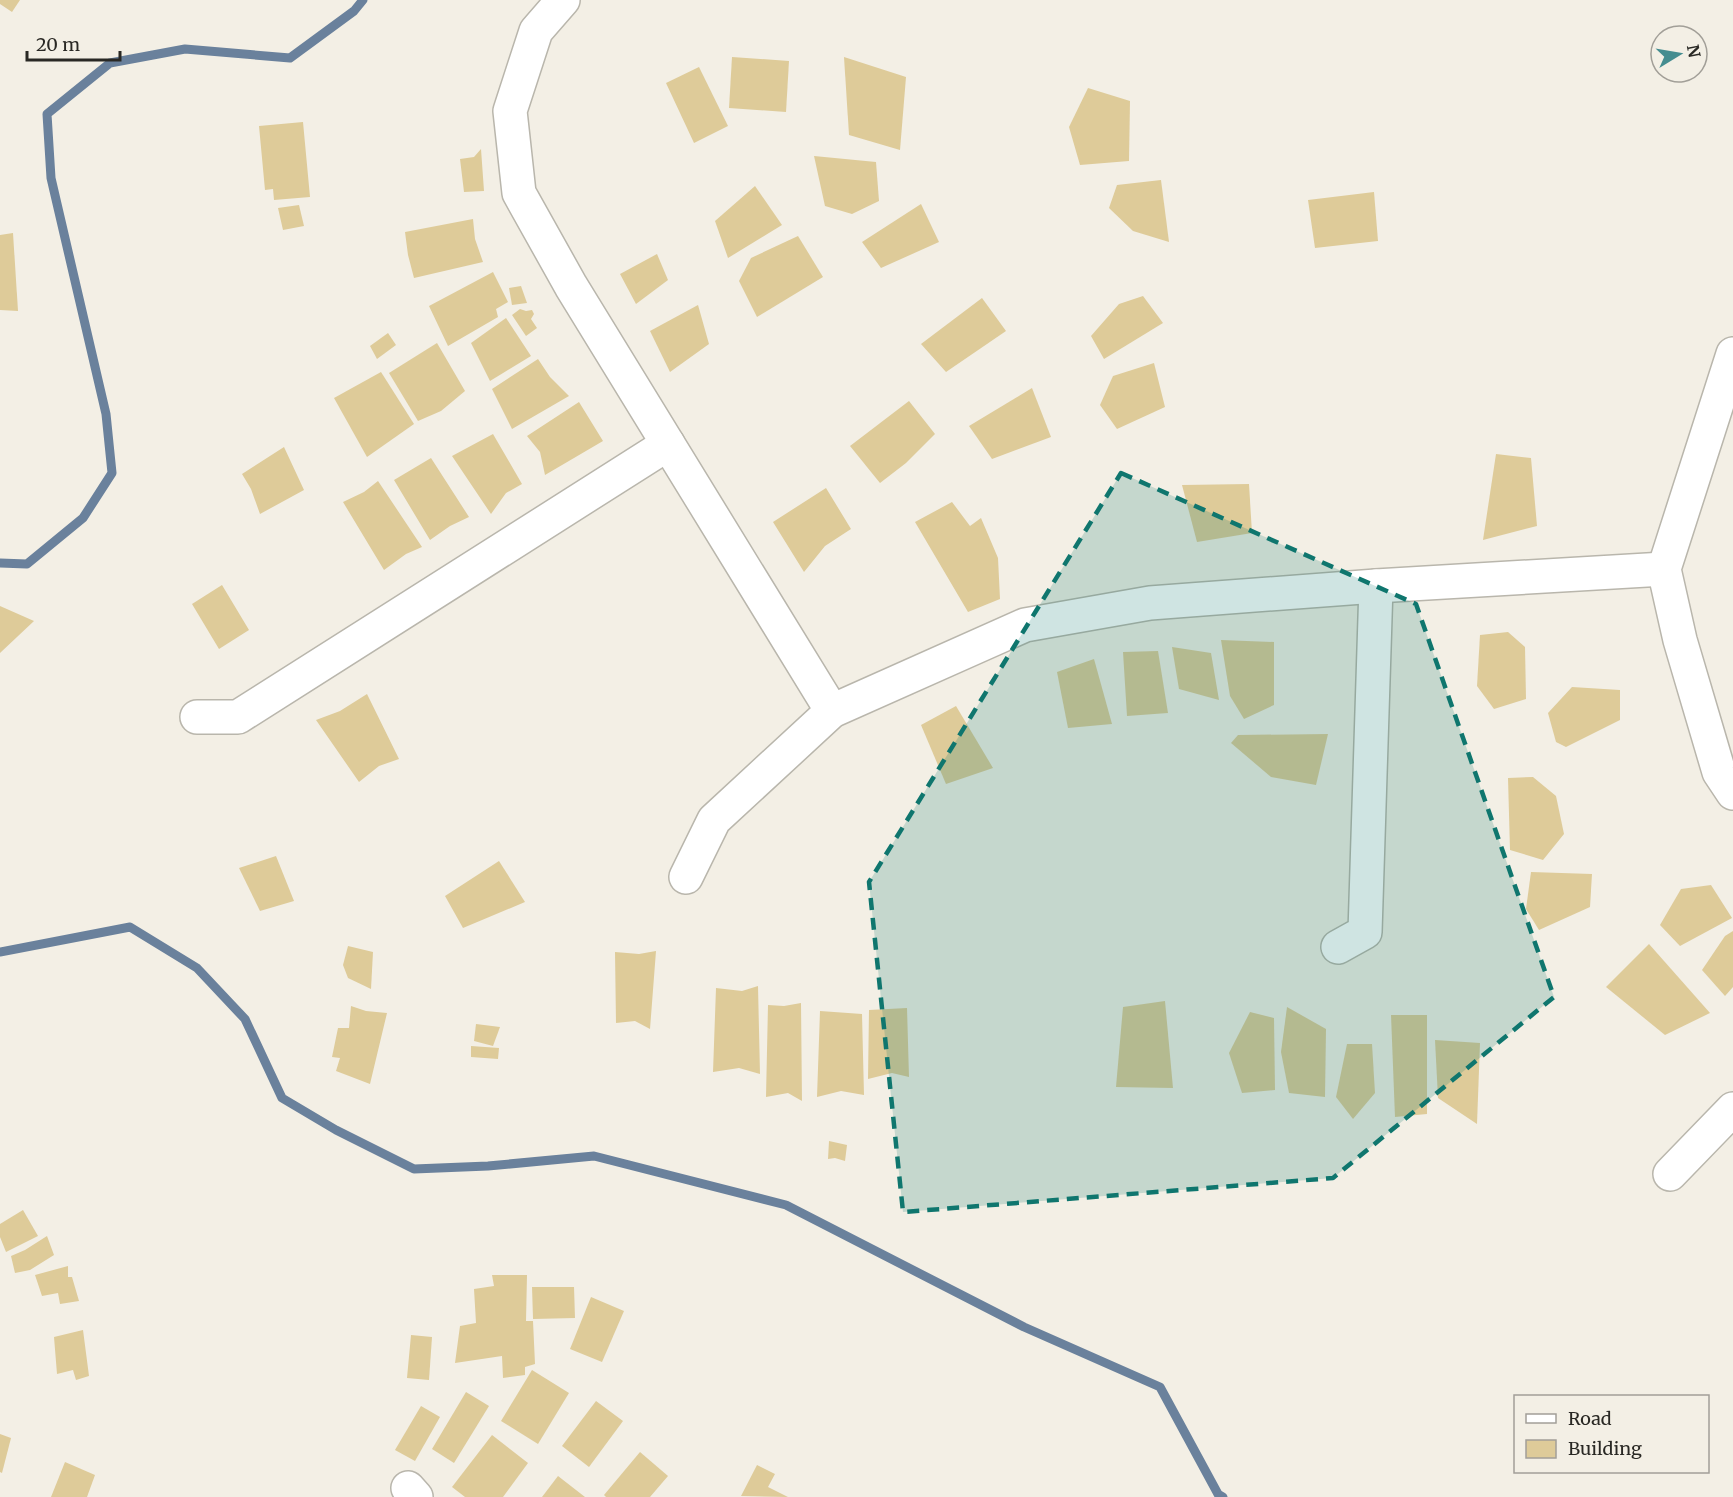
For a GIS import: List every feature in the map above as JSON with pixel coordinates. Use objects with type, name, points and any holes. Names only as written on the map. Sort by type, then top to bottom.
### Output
[{"type":"street","points":[[563,0],[536,31],[510,111],[519,193],[571,286],[832,711]]},
{"type":"street","points":[[1733,354],[1664,569],[1680,640],[1719,772],[1733,793]]},
{"type":"street","points":[[197,717],[238,717],[669,444]]},
{"type":"street","points":[[686,877],[714,820],[832,711],[1025,625],[1150,603],[1376,586],[1664,569]]},
{"type":"street","points":[[1338,947],[1365,932],[1376,586]]},
{"type":"street","points":[[1670,1174],[1733,1109]]},
{"type":"highlighted area","points":[[1121,473],[1416,604],[1554,997],[1333,1178],[903,1212],[869,882]]},
{"type":"building","points":[[0,0],[20,0],[12,12],[0,4]]},
{"type":"building","points":[[732,57],[789,61],[786,112],[729,108]]},
{"type":"building","points":[[844,57],[906,77],[900,150],[849,135]]},
{"type":"building","points":[[699,67],[728,126],[694,143],[666,83]]},
{"type":"building","points":[[1088,88],[1130,101],[1129,161],[1080,165],[1069,127]]},
{"type":"building","points":[[303,122],[310,197],[274,200],[273,189],[265,190],[259,126]]},
{"type":"building","points":[[481,149],[484,191],[464,192],[460,159],[474,157]]},
{"type":"building","points":[[814,156],[876,162],[879,201],[852,214],[825,206]]},
{"type":"building","points":[[1161,180],[1169,242],[1133,231],[1109,208],[1117,185]]},
{"type":"building","points":[[755,186],[782,225],[728,258],[715,221]]},
{"type":"building","points":[[1374,192],[1378,241],[1315,248],[1308,200]]},
{"type":"building","points":[[921,204],[939,242],[881,268],[862,242]]},
{"type":"building","points":[[299,205],[304,226],[283,230],[278,208]]},
{"type":"building","points":[[473,219],[475,239],[483,262],[414,278],[405,232]]},
{"type":"building","points":[[13,233],[18,311],[0,310],[0,235]]},
{"type":"building","points":[[798,236],[823,277],[757,317],[739,281],[751,258]]},
{"type":"building","points":[[657,254],[668,280],[636,304],[620,274]]},
{"type":"building","points":[[493,272],[508,302],[496,309],[498,317],[448,346],[429,306]]},
{"type":"building","points":[[521,286],[527,303],[512,305],[509,288]]},
{"type":"building","points":[[1143,296],[1163,323],[1104,359],[1091,336],[1119,304]]},
{"type":"building","points":[[982,298],[1006,331],[946,372],[921,344]]},
{"type":"building","points":[[698,305],[709,344],[670,372],[650,331]]},
{"type":"building","points":[[520,309],[532,310],[534,314],[531,319],[537,328],[526,336],[512,315]]},
{"type":"building","points":[[506,318],[531,356],[490,381],[471,343]]},
{"type":"building","points":[[388,333],[396,345],[377,359],[370,346]]},
{"type":"building","points":[[437,343],[465,391],[441,411],[418,421],[389,373]]},
{"type":"building","points":[[538,359],[550,377],[569,396],[512,429],[492,389]]},
{"type":"building","points":[[1154,363],[1165,407],[1117,429],[1100,405],[1113,376]]},
{"type":"building","points":[[381,372],[414,424],[367,457],[334,398]]},
{"type":"building","points":[[1032,388],[1051,437],[992,459],[969,426]]},
{"type":"building","points":[[909,401],[935,434],[906,463],[880,483],[850,446]]},
{"type":"building","points":[[579,402],[603,441],[545,475],[540,452],[527,436]]},
{"type":"building","points":[[493,434],[522,484],[506,493],[491,514],[452,456]]},
{"type":"building","points":[[284,447],[304,490],[260,514],[251,489],[242,474]]},
{"type":"building","points":[[1496,454],[1531,458],[1537,526],[1483,540]]},
{"type":"building","points":[[431,458],[469,517],[450,526],[430,540],[394,480]]},
{"type":"building","points":[[378,481],[422,547],[406,554],[384,570],[343,502],[364,492]]},
{"type":"building","points":[[1249,484],[1252,533],[1197,542],[1182,485]]},
{"type":"building","points":[[826,488],[851,529],[825,546],[804,572],[773,522]]},
{"type":"building","points":[[952,502],[970,526],[981,518],[998,558],[1000,599],[968,612],[915,522]]},
{"type":"building","points":[[222,585],[249,630],[219,649],[192,604]]},
{"type":"building","points":[[0,606],[34,621],[0,653]]},
{"type":"building","points":[[1508,632],[1525,647],[1526,699],[1494,709],[1477,686],[1480,635]]},
{"type":"building","points":[[1221,640],[1274,642],[1274,705],[1244,719],[1230,696]]},
{"type":"building","points":[[1172,647],[1211,653],[1219,700],[1179,689]]},
{"type":"building","points":[[1158,651],[1168,713],[1127,716],[1123,652]]},
{"type":"building","points":[[1094,659],[1112,724],[1068,728],[1057,672]]},
{"type":"building","points":[[1572,687],[1620,690],[1620,720],[1566,747],[1556,742],[1548,713]]},
{"type":"building","points":[[367,694],[399,759],[379,766],[359,782],[316,720],[340,711]]},
{"type":"building","points":[[956,706],[993,768],[946,784],[921,725]]},
{"type":"building","points":[[1328,734],[1316,785],[1271,777],[1231,743],[1238,735]]},
{"type":"building","points":[[1533,777],[1556,796],[1564,834],[1543,860],[1510,850],[1508,778]]},
{"type":"building","points":[[276,856],[294,901],[260,911],[239,868]]},
{"type":"building","points":[[499,861],[525,902],[463,928],[445,896]]},
{"type":"building","points":[[1531,872],[1592,874],[1590,907],[1539,930],[1526,909]]},
{"type":"building","points":[[1711,885],[1732,918],[1680,946],[1660,925],[1681,889]]},
{"type":"building","points":[[1733,931],[1733,987],[1725,996],[1702,970],[1725,936]]},
{"type":"building","points":[[1649,944],[1710,1013],[1665,1035],[1606,987]]},
{"type":"building","points":[[348,946],[373,952],[371,989],[348,978],[343,965]]},
{"type":"building","points":[[656,951],[650,1029],[635,1021],[616,1023],[615,952],[639,954]]},
{"type":"building","points":[[758,986],[760,1074],[739,1068],[713,1072],[716,988],[742,991]]},
{"type":"building","points":[[1165,1001],[1173,1088],[1116,1087],[1123,1007]]},
{"type":"building","points":[[801,1003],[802,1101],[788,1093],[766,1097],[768,1005],[784,1006]]},
{"type":"building","points":[[351,1006],[366,1011],[387,1013],[370,1084],[336,1071],[340,1058],[332,1057],[338,1028],[349,1028]]},
{"type":"building","points":[[1287,1007],[1326,1029],[1325,1097],[1289,1093],[1281,1052]]},
{"type":"building","points":[[907,1008],[909,1077],[892,1073],[868,1079],[869,1010]]},
{"type":"building","points":[[820,1011],[862,1014],[864,1095],[841,1091],[817,1097]]},
{"type":"building","points":[[1250,1012],[1274,1018],[1275,1090],[1242,1093],[1229,1053]]},
{"type":"building","points":[[1391,1015],[1427,1015],[1427,1114],[1395,1117]]},
{"type":"building","points":[[476,1024],[500,1027],[493,1046],[474,1041]]},
{"type":"building","points":[[1435,1040],[1480,1043],[1477,1124],[1438,1098]]},
{"type":"building","points":[[1347,1044],[1372,1044],[1375,1093],[1353,1119],[1336,1097]]},
{"type":"building","points":[[471,1046],[499,1048],[498,1059],[471,1057]]},
{"type":"building","points":[[829,1141],[847,1145],[845,1161],[835,1158],[828,1159]]},
{"type":"building","points":[[23,1210],[38,1236],[6,1252],[0,1237],[0,1224]]},
{"type":"building","points":[[47,1236],[54,1255],[30,1270],[15,1273],[11,1256]]},
{"type":"building","points":[[68,1266],[68,1277],[72,1277],[79,1301],[60,1304],[58,1293],[42,1296],[35,1275]]},
{"type":"building","points":[[492,1275],[527,1275],[526,1321],[533,1321],[535,1364],[525,1367],[525,1375],[503,1378],[502,1356],[455,1363],[460,1326],[476,1323],[474,1289],[494,1286]]},
{"type":"building","points":[[532,1287],[574,1287],[575,1318],[533,1319]]},
{"type":"building","points":[[591,1297],[624,1311],[602,1362],[570,1349]]},
{"type":"building","points":[[83,1330],[89,1376],[76,1380],[73,1370],[57,1374],[54,1337]]},
{"type":"building","points":[[411,1335],[432,1337],[429,1380],[407,1378]]},
{"type":"building","points":[[532,1370],[569,1393],[538,1444],[501,1421]]},
{"type":"building","points":[[466,1392],[489,1406],[454,1463],[432,1449]]},
{"type":"building","points":[[596,1401],[623,1421],[589,1467],[562,1446]]},
{"type":"building","points":[[421,1406],[440,1417],[415,1461],[395,1450]]},
{"type":"building","points":[[0,1434],[11,1438],[2,1473],[0,1472]]},
{"type":"building","points":[[492,1435],[528,1463],[503,1497],[465,1497],[452,1487]]},
{"type":"building","points":[[640,1452],[668,1476],[650,1497],[606,1497],[604,1495]]},
{"type":"building","points":[[65,1462],[95,1475],[87,1497],[51,1497]]},
{"type":"building","points":[[757,1465],[775,1474],[768,1487],[788,1497],[741,1496]]},
{"type":"building","points":[[558,1476],[585,1497],[542,1497]]},
{"type":"waterway","points":[[0,563],[27,564],[83,518],[112,473],[106,414],[51,178],[47,114],[110,63],[185,49],[290,58],[354,11],[363,0]]},
{"type":"waterway","points":[[0,952],[130,927],[197,968],[245,1019],[282,1098],[336,1130],[414,1169],[488,1166],[594,1156],[786,1205],[1024,1327],[1160,1387],[1218,1494],[1223,1497]]}]
